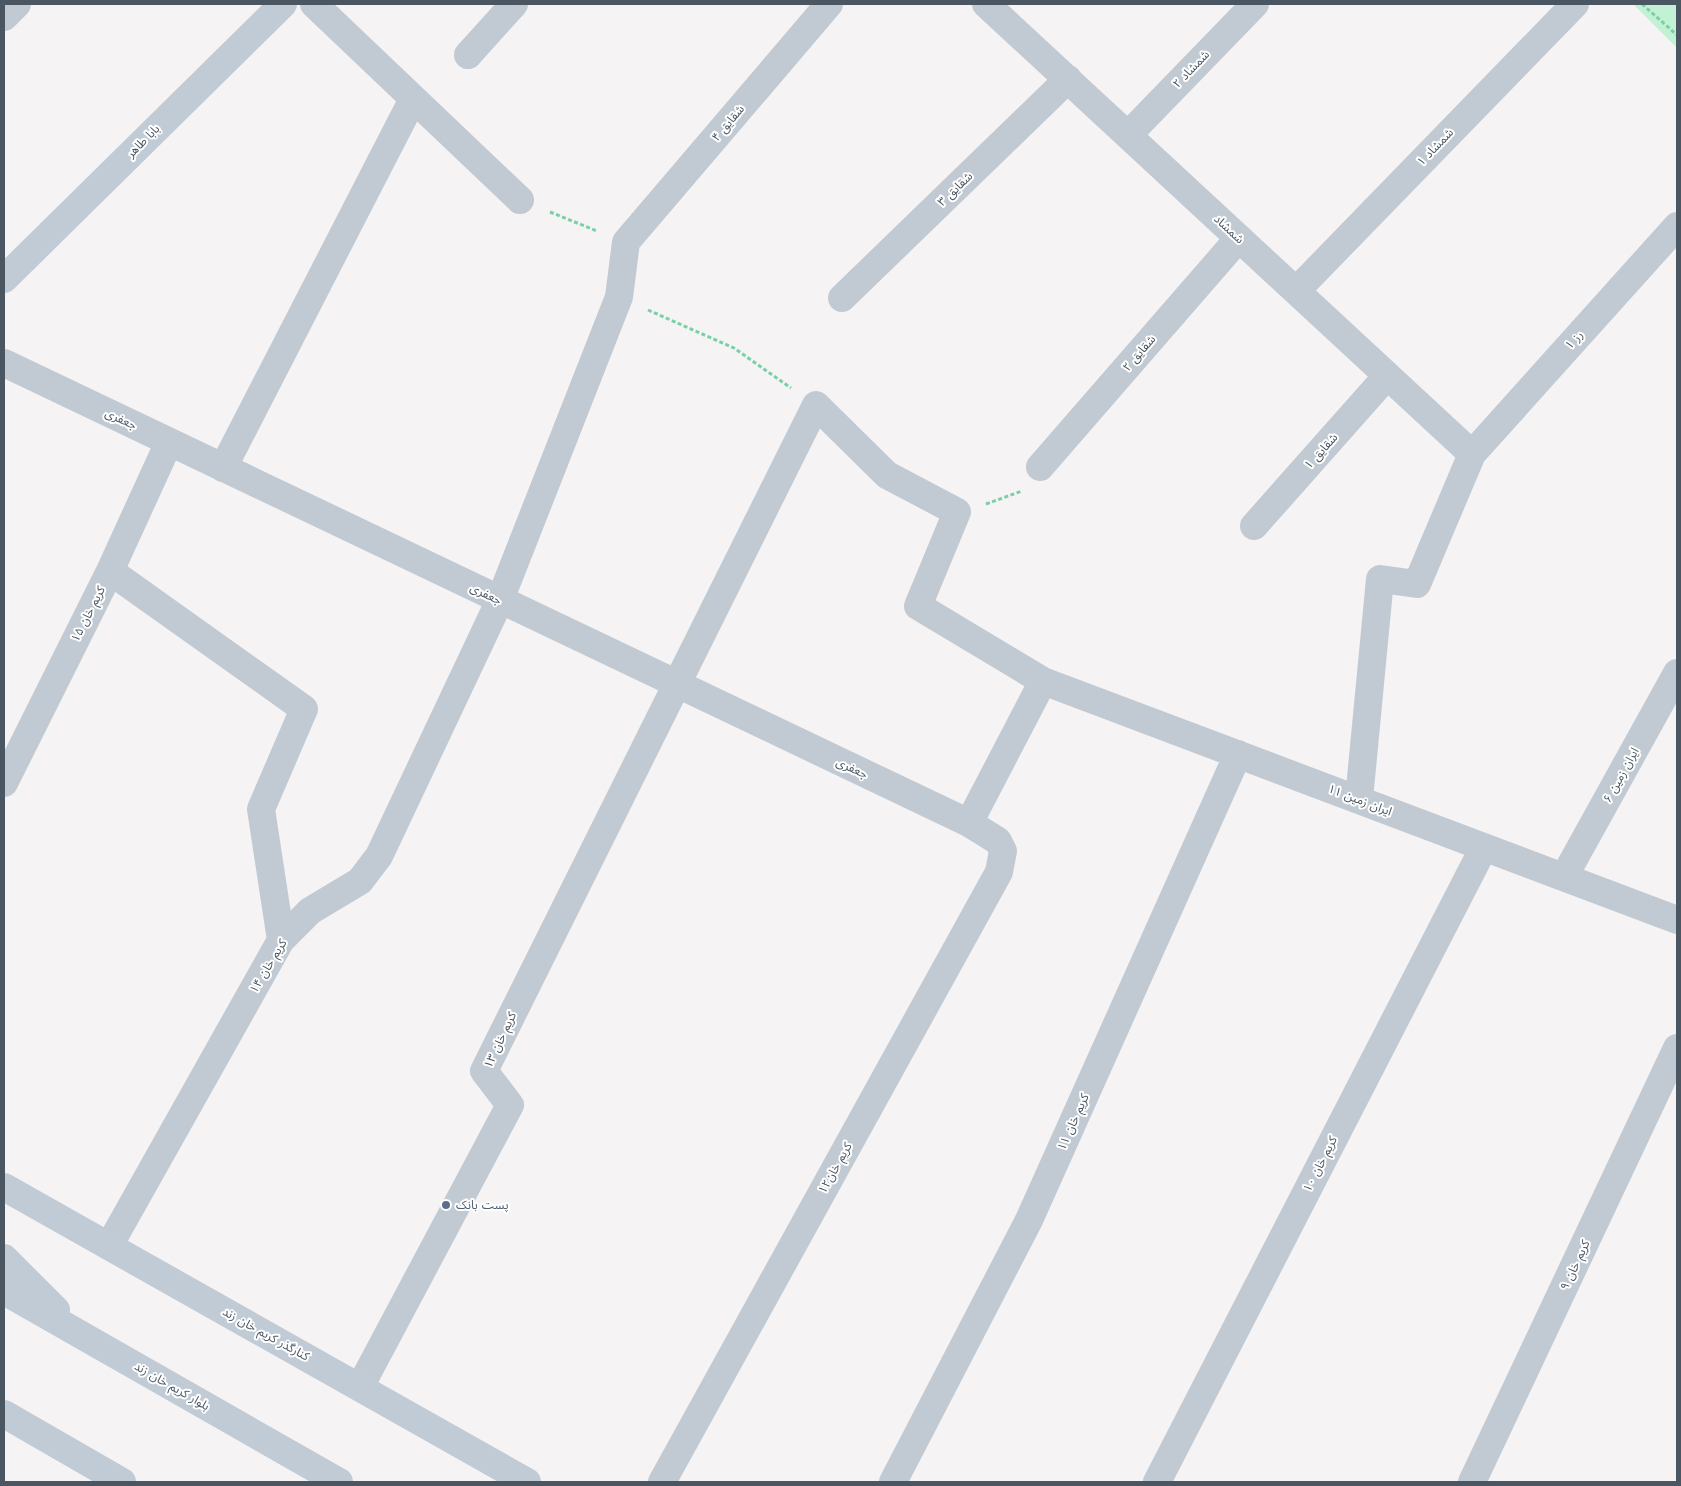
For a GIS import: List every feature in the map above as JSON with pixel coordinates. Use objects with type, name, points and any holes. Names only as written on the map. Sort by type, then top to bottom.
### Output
[{"type":"main road","name":"بابا طاهر","points":[[4,279],[283,4]]},
{"type":"main road","name":"کنارگذر کریم خان زند","points":[[4,1187],[527,1482]]},
{"type":"main road","points":[[4,1258],[78,1333]]},
{"type":"main road","name":"بلوار کریم خان زند","points":[[4,1291],[339,1482]]},
{"type":"main road","points":[[4,1414],[122,1482]]},
{"type":"street","points":[[4,17],[17,4]]},
{"type":"street","points":[[314,4],[520,200]]},
{"type":"street","points":[[468,55],[514,4]]},
{"type":"street","name":"شقایق ۴","points":[[626,242],[829,4]]},
{"type":"street","name":"شمشاد","points":[[986,4],[1472,454]]},
{"type":"street","name":"شمشاد ۲","points":[[1128,135],[1255,4]]},
{"type":"street","name":"شمشاد ۱","points":[[1296,291],[1575,4]]},
{"type":"street","name":"شقایق ۳","points":[[842,298],[1068,79]]},
{"type":"street","points":[[223,468],[413,99]]},
{"type":"street","name":"رز ۱","points":[[1359,800],[1380,579],[1417,584],[1472,454],[1677,226]]},
{"type":"street","name":"شقایق ۲","points":[[1040,467],[1239,238]]},
{"type":"street","name":"کریم خان ۱۴","points":[[109,1246],[281,940],[310,911],[360,882],[379,856],[500,600],[618,297],[626,242]]},
{"type":"street","name":"جعفری","points":[[4,363],[969,823],[998,841],[1003,851]]},
{"type":"street","name":"شقایق ۱","points":[[1254,526],[1387,376]]},
{"type":"street","points":[[676,684],[816,405],[887,475],[957,512]]},
{"type":"street","name":"کریم خان ۱۵","points":[[4,783],[110,570],[169,442]]},
{"type":"street","name":"ایران زمین ۱۱","points":[[957,512],[918,606],[1043,680],[1677,920]]},
{"type":"street","points":[[110,570],[304,709],[261,809],[281,940]]},
{"type":"street","name":"ایران زمین ۶","points":[[1564,877],[1677,673]]},
{"type":"street","points":[[969,823],[1043,680]]},
{"type":"street","name":"کریم خان ۱۳","points":[[360,1387],[510,1105],[484,1071],[676,684]]},
{"type":"street","name":"کریم خان ۱۱","points":[[893,1482],[1029,1220],[1238,754]]},
{"type":"street","name":"کریم خان ۱۰","points":[[1157,1482],[1484,847]]},
{"type":"street","name":"کریم خان۱۲","points":[[662,1482],[999,872],[1003,851]]},
{"type":"street","name":"کریم خان ۹","points":[[1472,1482],[1677,1048]]},
{"type":"path","points":[[1642,4],[1677,35]]},
{"type":"path","points":[[520,200],[626,242]]},
{"type":"path","points":[[618,297],[734,348],[816,405]]},
{"type":"path","points":[[957,512],[1020,494],[1040,467]]},
{"type":"green space","points":[[1633,4],[1677,4],[1677,46],[1676,47]]},
{"type":"place","name":"پست بانک","points":[[446,1205]]}]
